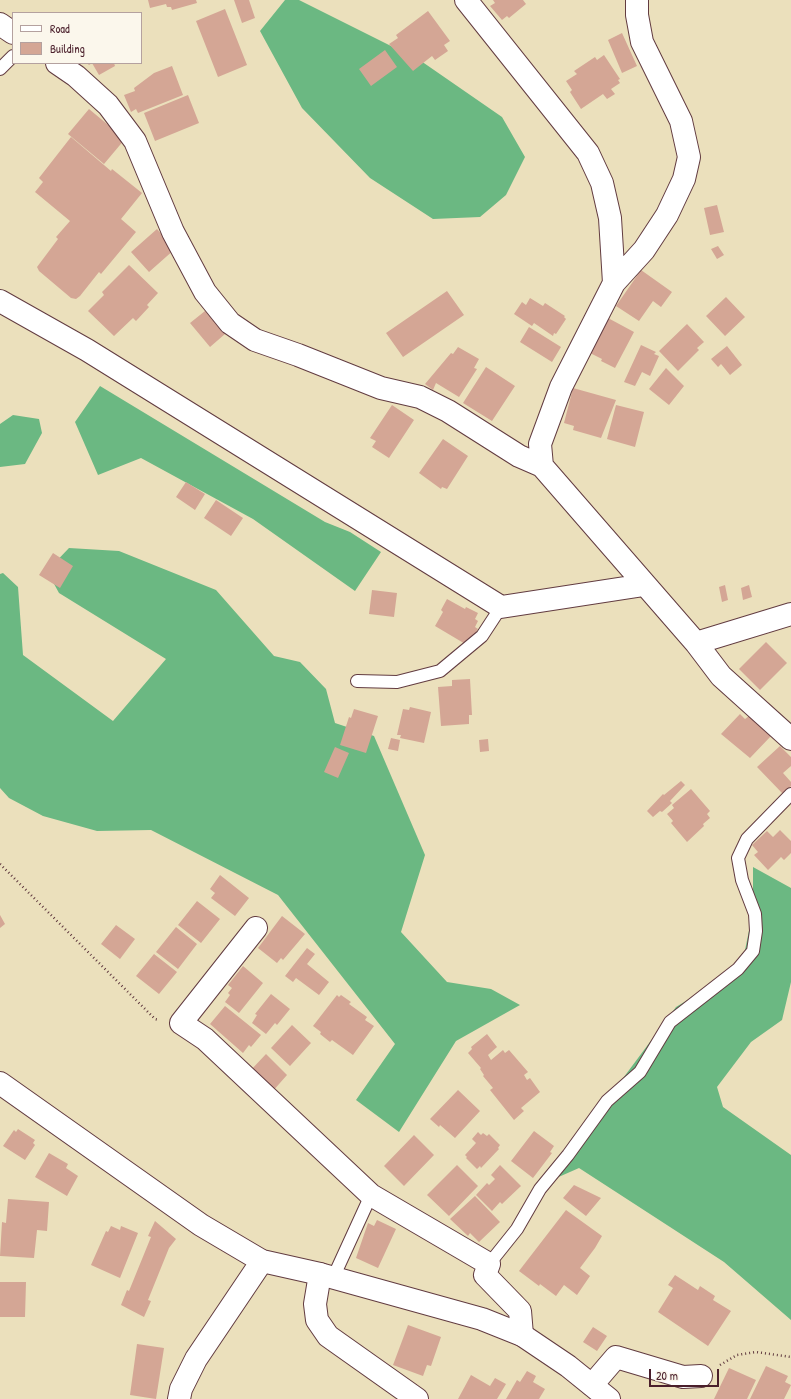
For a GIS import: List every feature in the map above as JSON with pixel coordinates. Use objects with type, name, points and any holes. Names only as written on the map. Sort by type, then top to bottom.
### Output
[{"type":"street","points":[[466,0],[588,153],[602,183],[610,218],[614,283]]},
{"type":"street","points":[[542,466],[540,444],[561,387],[614,283],[644,250],[667,215],[684,179],[689,156],[681,121],[642,42],[636,15],[637,0]]},
{"type":"street","points":[[0,24],[12,32]]},
{"type":"street","points":[[58,64],[76,76],[108,105],[135,141],[176,239],[205,292],[230,323],[255,340],[298,355],[381,388],[420,397],[448,411],[519,456],[542,466],[696,643],[721,676],[791,739]]},
{"type":"street","points":[[0,301],[87,350],[501,607],[644,585]]},
{"type":"street","points":[[696,643],[791,614]]},
{"type":"street","points":[[256,928],[181,1023],[205,1039],[371,1195],[489,1264],[485,1275],[520,1311],[522,1335]]},
{"type":"street","points":[[0,1083],[201,1225],[262,1261],[327,1276],[482,1318],[522,1335],[610,1399]]},
{"type":"street","points":[[179,1399],[181,1389],[196,1359],[262,1261]]},
{"type":"street","points":[[327,1276],[315,1304],[316,1320],[328,1336],[417,1399]]},
{"type":"street","points":[[592,1385],[616,1357],[683,1377],[701,1376]]},
{"type":"lane","points":[[0,69],[12,57]]},
{"type":"lane","points":[[357,681],[397,682],[440,671],[482,636],[501,607]]},
{"type":"lane","points":[[489,1264],[517,1229],[540,1188],[568,1155],[608,1101],[640,1072],[670,1022],[738,969],[753,952],[756,931],[755,914],[742,880],[738,858],[747,839],[791,794]]},
{"type":"lane","points":[[327,1276],[371,1195]]},
{"type":"path","points":[[0,864],[155,1019],[181,1023]]},
{"type":"path","points":[[701,1376],[737,1355],[756,1352],[791,1357]]},
{"type":"green space","points":[[285,0],[299,0],[421,61],[502,117],[525,157],[506,195],[480,217],[433,219],[370,178],[302,108],[260,31]]},
{"type":"green space","points":[[100,386],[325,522],[350,532],[381,552],[355,591],[253,519],[141,458],[98,475],[75,422]]},
{"type":"green space","points":[[13,415],[39,419],[42,433],[25,464],[0,467],[0,424]]},
{"type":"green space","points":[[69,548],[119,551],[216,590],[274,656],[300,662],[326,689],[335,723],[374,736],[425,855],[401,932],[447,982],[491,989],[520,1005],[456,1041],[399,1132],[356,1100],[395,1044],[278,895],[151,830],[97,831],[43,816],[9,798],[0,788],[0,574],[3,573],[18,587],[23,655],[113,721],[166,659],[59,593],[47,571]]},
{"type":"green space","points":[[753,867],[791,888],[791,982],[782,1020],[751,1042],[717,1087],[723,1107],[791,1155],[791,1320],[724,1262],[579,1168],[545,1183],[676,1007],[732,973],[744,955],[753,911]]},
{"type":"building","points":[[148,0],[196,0],[197,3],[172,10],[171,7],[167,7],[166,4],[150,8]]},
{"type":"building","points":[[234,0],[249,0],[255,18],[242,23]]},
{"type":"building","points":[[493,0],[523,0],[526,4],[509,18],[507,16],[502,20],[490,6],[495,3]]},
{"type":"building","points":[[225,9],[247,65],[218,77],[196,21]]},
{"type":"building","points":[[428,11],[450,41],[444,45],[448,51],[435,60],[432,56],[413,71],[389,44],[398,38],[396,35]]},
{"type":"building","points":[[622,33],[637,66],[622,73],[608,40]]},
{"type":"building","points":[[385,50],[397,67],[371,86],[359,69]]},
{"type":"building","points":[[604,55],[620,79],[618,80],[620,83],[611,89],[615,94],[607,99],[603,94],[581,109],[570,92],[572,90],[566,81],[577,74],[574,71],[595,57],[597,60]]},
{"type":"building","points":[[93,64],[114,64],[115,66],[99,75]]},
{"type":"building","points":[[172,66],[183,95],[138,113],[136,109],[131,112],[124,95],[135,91],[134,88],[154,73]]},
{"type":"building","points":[[188,95],[199,123],[155,141],[144,113]]},
{"type":"building","points":[[89,109],[125,139],[104,164],[68,134]]},
{"type":"building","points":[[71,137],[111,171],[112,169],[142,193],[121,219],[136,232],[101,274],[99,272],[76,299],[71,298],[39,271],[37,267],[58,239],[56,237],[70,221],[35,192],[43,182],[39,178]]},
{"type":"building","points":[[717,205],[724,232],[710,235],[704,208]]},
{"type":"building","points":[[157,229],[175,249],[149,272],[131,252]]},
{"type":"building","points":[[718,246],[724,255],[717,259],[711,249]]},
{"type":"building","points":[[129,265],[158,293],[147,305],[149,307],[136,321],[133,318],[114,336],[88,311],[104,295],[102,292]]},
{"type":"building","points":[[641,270],[672,292],[661,307],[653,301],[639,321],[616,306]]},
{"type":"building","points":[[447,291],[464,315],[403,357],[386,333]]},
{"type":"building","points":[[726,297],[745,317],[725,336],[706,316]]},
{"type":"building","points":[[530,298],[543,306],[545,303],[565,316],[564,317],[566,319],[553,336],[534,323],[532,326],[514,314],[522,302],[526,305]]},
{"type":"building","points":[[205,311],[225,334],[210,347],[190,323]]},
{"type":"building","points":[[608,318],[634,332],[615,368],[601,361],[602,359],[590,353]]},
{"type":"building","points":[[687,324],[704,342],[697,348],[699,350],[678,371],[659,351]]},
{"type":"building","points":[[529,327],[561,347],[552,362],[520,342]]},
{"type":"building","points":[[641,345],[656,352],[654,354],[659,356],[650,376],[642,372],[635,386],[624,382]]},
{"type":"building","points":[[727,346],[742,365],[730,375],[721,364],[718,367],[711,359]]},
{"type":"building","points":[[458,347],[479,359],[474,368],[477,369],[459,397],[436,383],[433,390],[425,384],[451,353],[453,354]]},
{"type":"building","points":[[486,367],[515,386],[492,421],[463,403]]},
{"type":"building","points":[[666,368],[684,386],[669,405],[649,389]]},
{"type":"building","points":[[573,388],[616,400],[601,438],[573,430],[574,426],[564,423]]},
{"type":"building","points":[[392,405],[414,420],[389,458],[372,447],[376,441],[370,438]]},
{"type":"building","points":[[616,405],[644,412],[635,447],[607,439]]},
{"type":"building","points":[[443,439],[468,456],[447,489],[442,487],[441,489],[419,473]]},
{"type":"building","points":[[186,482],[205,494],[195,510],[176,497]]},
{"type":"building","points":[[216,500],[243,518],[231,536],[204,518]]},
{"type":"building","points":[[53,553],[73,566],[60,588],[39,575]]},
{"type":"building","points":[[725,585],[728,600],[722,602],[719,587]]},
{"type":"building","points":[[749,585],[752,597],[743,600],[741,588]]},
{"type":"building","points":[[372,590],[397,593],[394,617],[369,614]]},
{"type":"building","points":[[447,599],[465,609],[466,607],[478,613],[475,619],[478,621],[475,627],[478,629],[467,645],[435,626],[443,612],[441,610]]},
{"type":"building","points":[[766,642],[787,663],[760,690],[739,669]]},
{"type":"building","points":[[470,679],[472,715],[469,715],[469,724],[441,726],[438,687],[452,686],[452,680]]},
{"type":"building","points":[[410,707],[431,712],[424,743],[400,738],[401,735],[397,735],[403,709],[409,710]]},
{"type":"building","points":[[354,709],[378,716],[366,753],[340,745],[349,717],[351,718]]},
{"type":"building","points":[[740,714],[745,719],[749,716],[771,736],[750,758],[721,734]]},
{"type":"building","points":[[391,738],[400,740],[398,751],[388,749]]},
{"type":"building","points":[[488,739],[489,751],[480,752],[479,740]]},
{"type":"building","points":[[780,746],[791,757],[791,766],[783,773],[791,782],[791,786],[783,794],[757,767]]},
{"type":"building","points":[[335,747],[349,753],[338,778],[324,772]]},
{"type":"building","points":[[681,781],[685,785],[670,801],[672,803],[662,812],[660,811],[653,817],[647,811],[663,794],[664,795]]},
{"type":"building","points":[[691,789],[710,811],[707,814],[710,818],[703,824],[704,826],[687,842],[671,823],[673,821],[667,814],[674,808],[672,805]]},
{"type":"building","points":[[780,830],[791,841],[791,853],[784,860],[781,857],[768,870],[754,855],[758,852],[752,845],[767,831],[773,837]]},
{"type":"building","points":[[220,875],[249,898],[235,916],[211,898],[215,893],[210,889]]},
{"type":"building","points":[[197,901],[220,919],[201,943],[178,925]]},
{"type":"building","points":[[0,915],[5,924],[0,928]]},
{"type":"building","points":[[282,916],[305,934],[283,960],[281,958],[277,963],[258,948]]},
{"type":"building","points":[[116,925],[135,939],[120,959],[101,944]]},
{"type":"building","points":[[176,927],[197,944],[178,969],[156,952]]},
{"type":"building","points":[[307,948],[315,954],[307,964],[329,982],[319,995],[296,978],[293,982],[285,976]]},
{"type":"building","points":[[154,954],[177,972],[159,994],[136,976]]},
{"type":"building","points":[[243,966],[263,983],[239,1013],[225,1002],[230,995],[228,993],[232,988],[228,985]]},
{"type":"building","points":[[271,994],[290,1009],[277,1025],[275,1023],[266,1034],[252,1023],[257,1015],[255,1014]]},
{"type":"building","points":[[337,995],[339,997],[341,995],[351,1002],[349,1004],[367,1017],[365,1020],[374,1026],[353,1055],[332,1040],[330,1042],[313,1026]]},
{"type":"building","points":[[225,1006],[261,1035],[251,1047],[249,1045],[243,1053],[210,1024]]},
{"type":"building","points":[[292,1025],[311,1043],[290,1066],[271,1048]]},
{"type":"building","points":[[487,1034],[497,1047],[488,1055],[491,1060],[503,1050],[505,1053],[509,1050],[528,1072],[524,1075],[527,1080],[530,1078],[540,1092],[521,1108],[524,1111],[514,1120],[490,1090],[493,1088],[483,1076],[484,1075],[480,1069],[481,1068],[468,1053],[472,1049],[471,1047]]},
{"type":"building","points":[[266,1054],[287,1075],[272,1092],[250,1071]]},
{"type":"building","points":[[458,1090],[480,1111],[455,1138],[440,1125],[439,1127],[430,1119]]},
{"type":"building","points":[[18,1129],[35,1140],[33,1143],[35,1145],[25,1160],[3,1146],[14,1130],[16,1132]]},
{"type":"building","points":[[534,1131],[554,1146],[550,1152],[552,1153],[533,1178],[511,1161]]},
{"type":"building","points":[[478,1132],[481,1135],[483,1133],[487,1136],[489,1134],[500,1145],[498,1148],[499,1149],[481,1168],[480,1166],[477,1169],[465,1155],[476,1143],[472,1139]]},
{"type":"building","points":[[414,1135],[434,1155],[404,1186],[384,1166]]},
{"type":"building","points":[[49,1153],[68,1164],[66,1168],[78,1176],[67,1196],[35,1177]]},
{"type":"building","points":[[457,1165],[478,1186],[449,1216],[427,1195]]},
{"type":"building","points":[[500,1165],[521,1186],[502,1204],[500,1202],[492,1211],[476,1195],[487,1183],[489,1185],[495,1179],[491,1175]]},
{"type":"building","points":[[574,1185],[601,1198],[586,1216],[563,1198]]},
{"type":"building","points":[[475,1196],[500,1222],[479,1242],[470,1233],[468,1236],[450,1219]]},
{"type":"building","points":[[8,1199],[49,1202],[47,1231],[37,1230],[34,1258],[0,1256],[2,1222],[6,1223]]},
{"type":"building","points":[[566,1210],[602,1236],[580,1268],[590,1276],[577,1295],[564,1285],[556,1296],[540,1284],[539,1286],[519,1271]]},
{"type":"building","points":[[377,1220],[396,1229],[378,1268],[356,1258],[368,1223],[374,1226]]},
{"type":"building","points":[[155,1221],[176,1239],[169,1248],[148,1300],[151,1301],[144,1317],[121,1305],[127,1290],[129,1291],[151,1237],[148,1236]]},
{"type":"building","points":[[111,1226],[120,1230],[121,1226],[138,1233],[120,1278],[91,1265],[106,1231],[108,1232]]},
{"type":"building","points":[[675,1275],[698,1290],[700,1286],[715,1296],[713,1300],[731,1311],[708,1346],[658,1312],[673,1288],[668,1285]]},
{"type":"building","points":[[0,1282],[26,1282],[25,1317],[0,1317]]},
{"type":"building","points":[[408,1325],[441,1337],[431,1366],[427,1365],[423,1376],[393,1365]]},
{"type":"building","points":[[593,1327],[607,1336],[597,1351],[583,1342]]},
{"type":"building","points":[[137,1344],[164,1348],[156,1399],[130,1395]]},
{"type":"building","points":[[766,1366],[788,1376],[785,1382],[791,1385],[784,1399],[750,1399]]},
{"type":"building","points":[[729,1368],[756,1380],[747,1399],[714,1399]]},
{"type":"building","points":[[527,1371],[536,1376],[533,1382],[545,1389],[539,1399],[506,1399],[517,1380],[520,1382]]},
{"type":"building","points":[[471,1375],[490,1386],[495,1378],[506,1384],[497,1399],[458,1399]]}]
